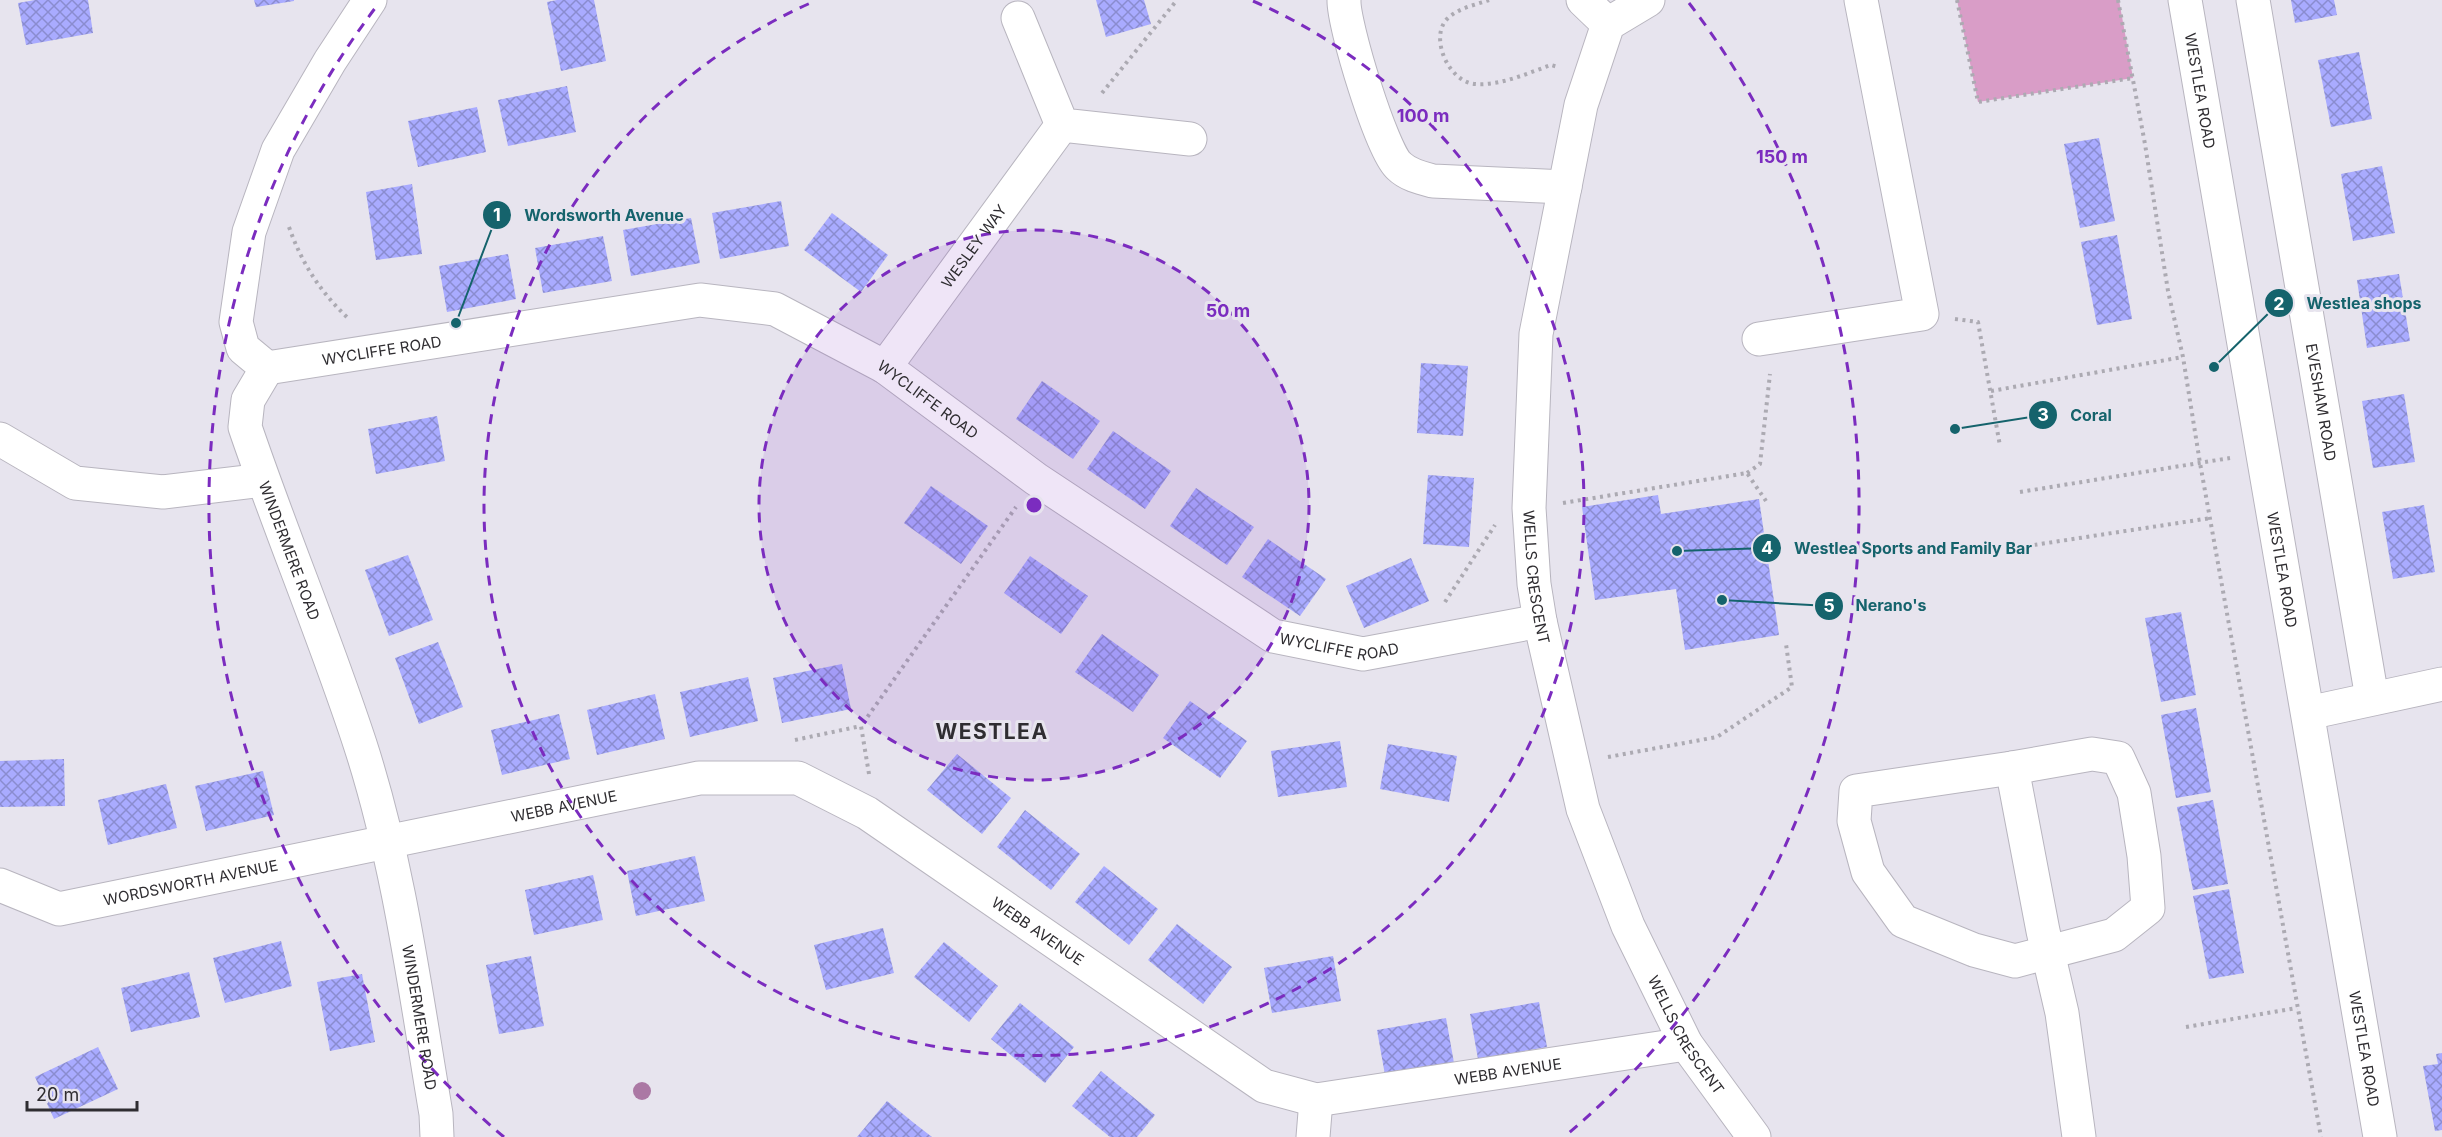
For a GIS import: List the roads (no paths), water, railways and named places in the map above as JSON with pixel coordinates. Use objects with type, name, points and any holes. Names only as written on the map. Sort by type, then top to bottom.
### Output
[{"type":"street","points":[[267,368],[243,348],[236,322],[249,232],[278,150],[330,61],[370,0]]},
{"type":"street","points":[[1344,0],[1345,15],[1358,63],[1387,148],[1398,166],[1412,175],[1433,181],[1565,187]]},
{"type":"street","points":[[1583,0],[1608,24],[1648,0]]},
{"type":"street","points":[[1766,338],[1922,314],[1861,0]]},
{"type":"street","name":"WESTLEA ROAD","points":[[2185,0],[2380,1137]]},
{"type":"street","name":"EVESHAM ROAD","points":[[2253,0],[2372,698]]},
{"type":"street","points":[[1018,18],[1062,125],[1190,139]]},
{"type":"street","name":"WELLS CRESCENT","points":[[1608,24],[1581,105],[1536,334],[1529,508],[1534,584],[1540,621],[1583,809],[1628,926],[1686,1044],[1754,1137]]},
{"type":"street","name":"WESLEY WAY","points":[[885,367],[1062,125]]},
{"type":"street","name":"WYCLIFFE ROAD","points":[[267,368],[700,300],[776,309],[885,367],[1036,480],[1273,636],[1363,654],[1540,621]]},
{"type":"street","name":"WINDERMERE ROAD","points":[[267,368],[248,400],[245,427],[360,745],[402,911],[436,1114],[437,1137]]},
{"type":"street","points":[[0,439],[75,483],[163,492],[263,480]]},
{"type":"street","points":[[2308,713],[2442,684]]},
{"type":"street","points":[[2092,754],[2118,758],[2134,793],[2144,856],[2148,908],[2114,935],[2048,953],[2015,961],[1974,950],[1903,921],[1868,872],[1854,821],[1856,791],[2092,754]]},
{"type":"street","points":[[2012,768],[2062,1013],[2079,1137]]},
{"type":"street","name":"WEBB AVENUE","points":[[386,842],[699,778],[798,778],[867,813],[1264,1086],[1316,1100],[1686,1044]]},
{"type":"street","name":"WORDSWORTH AVENUE","points":[[0,885],[60,909],[386,842]]},
{"type":"street","points":[[1313,1137],[1316,1100]]},
{"type":"place","name":"Wordsworth Avenue","points":[[456,323]]},
{"type":"place","name":"Westlea shops","points":[[2214,367]]},
{"type":"place","name":"Coral","points":[[1955,429]]},
{"type":"place","name":"Westlea Sports and Family Bar","points":[[1677,551]]},
{"type":"place","name":"Nerano's","points":[[1722,600]]},
{"type":"district","name":"WESTLEA","points":[[992,731]]}]
